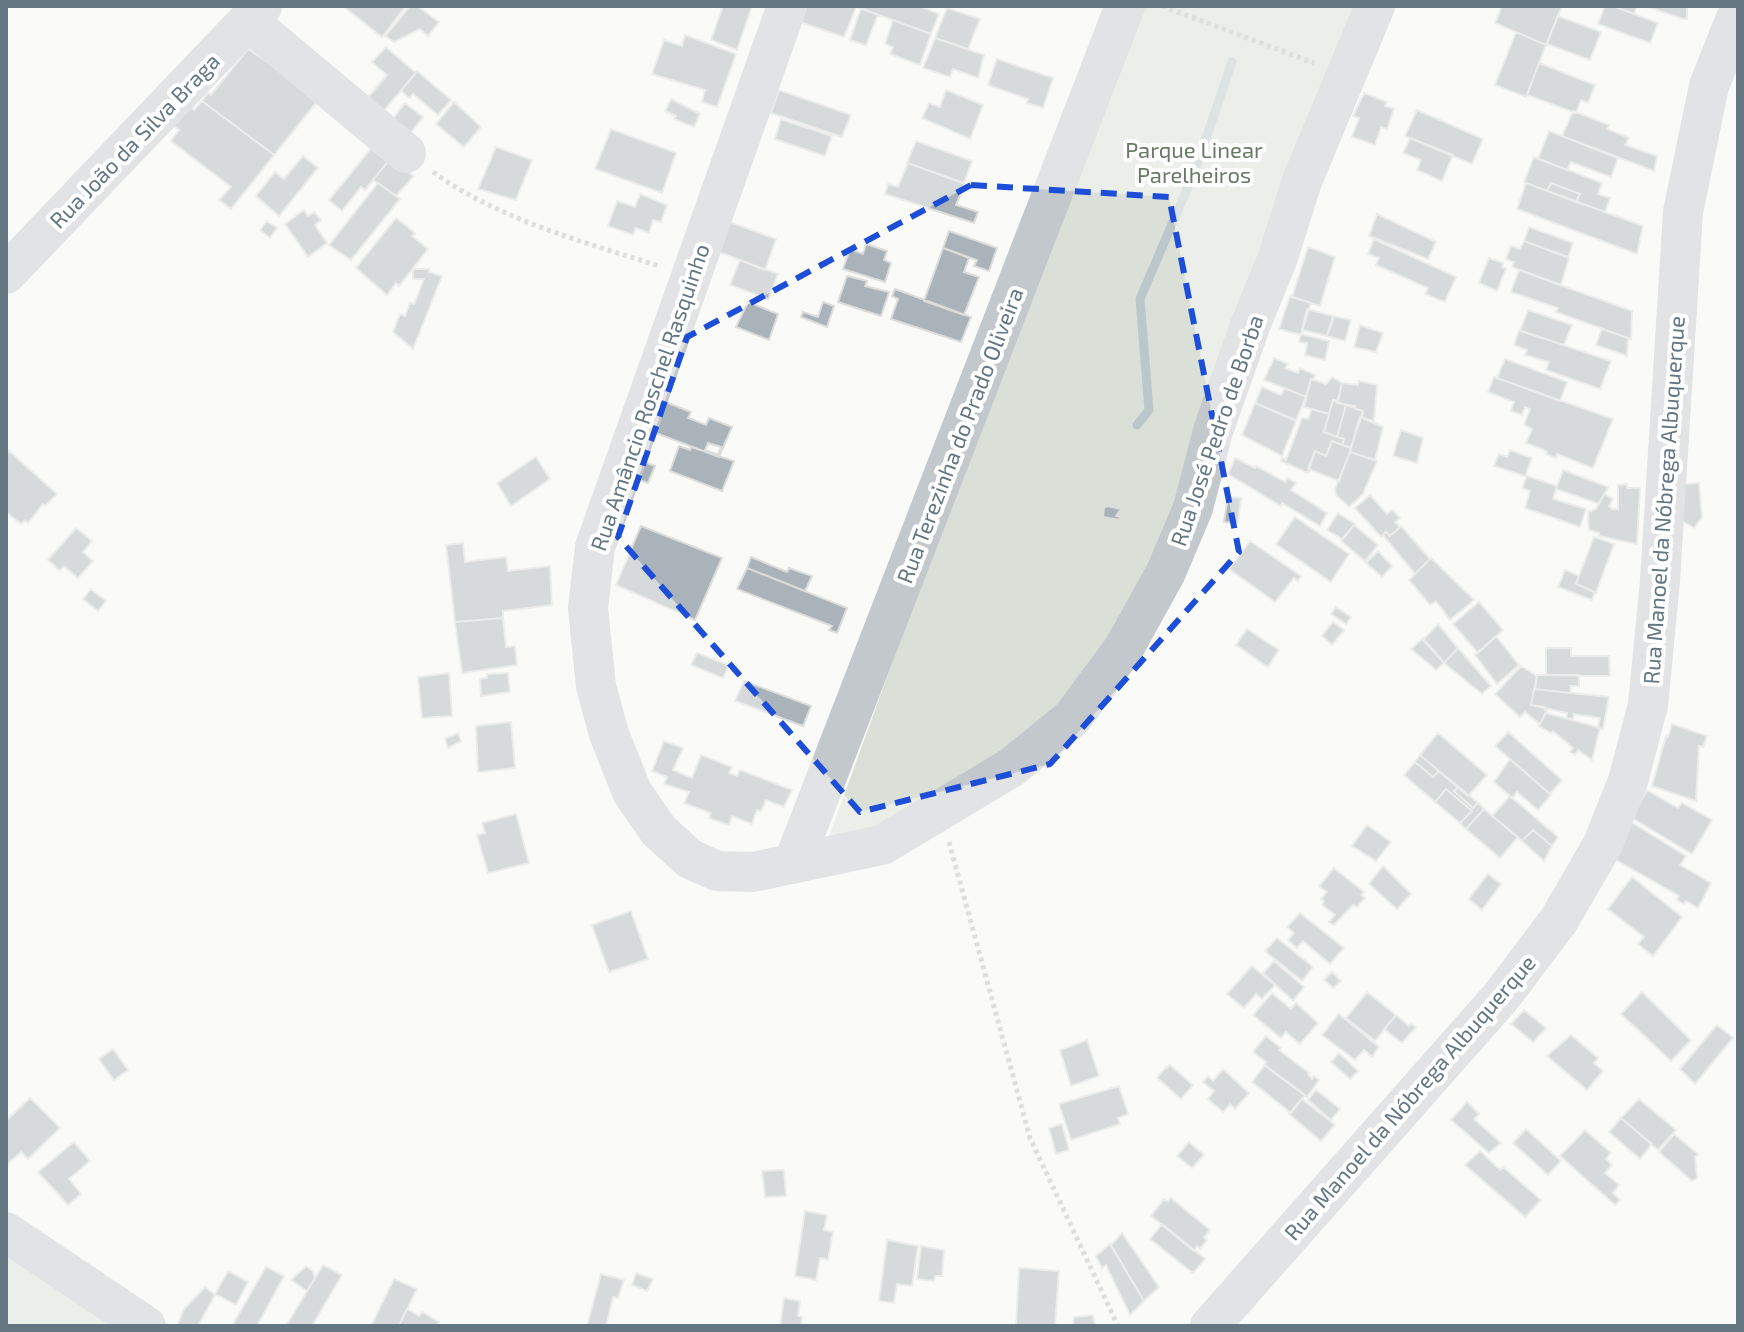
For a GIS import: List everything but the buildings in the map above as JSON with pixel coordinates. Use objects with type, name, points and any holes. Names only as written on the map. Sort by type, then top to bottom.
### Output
[{"type":"street","name":"Rua Amâncio Roschel Rasquinho","points":[[787,6],[595,547],[588,608],[596,686],[609,734],[632,792],[659,831],[690,859],[717,871],[753,872],[793,864]]},
{"type":"street","name":"Rua Terezinha do Prado Oliveira","points":[[793,864],[1125,6]]},
{"type":"street","name":"Rua José Pedro de Borba","points":[[793,864],[882,845],[1012,767],[1059,731],[1112,666],[1166,572],[1193,508],[1213,431],[1277,260],[1302,181],[1375,6]]},
{"type":"street","points":[[1708,6],[1708,25],[1722,78]]},
{"type":"street","name":"Rua Manoel da Nóbrega Albuquerque","points":[[1210,1326],[1500,998],[1559,920],[1603,844],[1628,781],[1648,705],[1660,581],[1683,212],[1738,13]]},
{"type":"street","points":[[255,14],[406,153]]},
{"type":"street","name":"Rua João da Silva Braga","points":[[6,274],[255,14]]},
{"type":"street","points":[[6,1232],[146,1326]]},
{"type":"path","points":[[1162,6],[1345,74]]},
{"type":"path","points":[[406,153],[486,205],[537,227],[690,276]]},
{"type":"path","points":[[941,810],[1030,1138],[1118,1326]]},
{"type":"highlighted area","points":[[971,185],[1169,197],[1239,552],[1050,764],[860,812],[618,537],[687,337]]},
{"type":"green space","name":"Parque Linear Parelheiros","points":[[1131,6],[1373,6],[1173,524],[1094,686],[951,787],[823,853]]},
{"type":"green space","points":[[6,1252],[125,1326],[6,1326]]},
{"type":"waterway","points":[[1137,425],[1149,410],[1140,299],[1196,168],[1232,62]]}]
